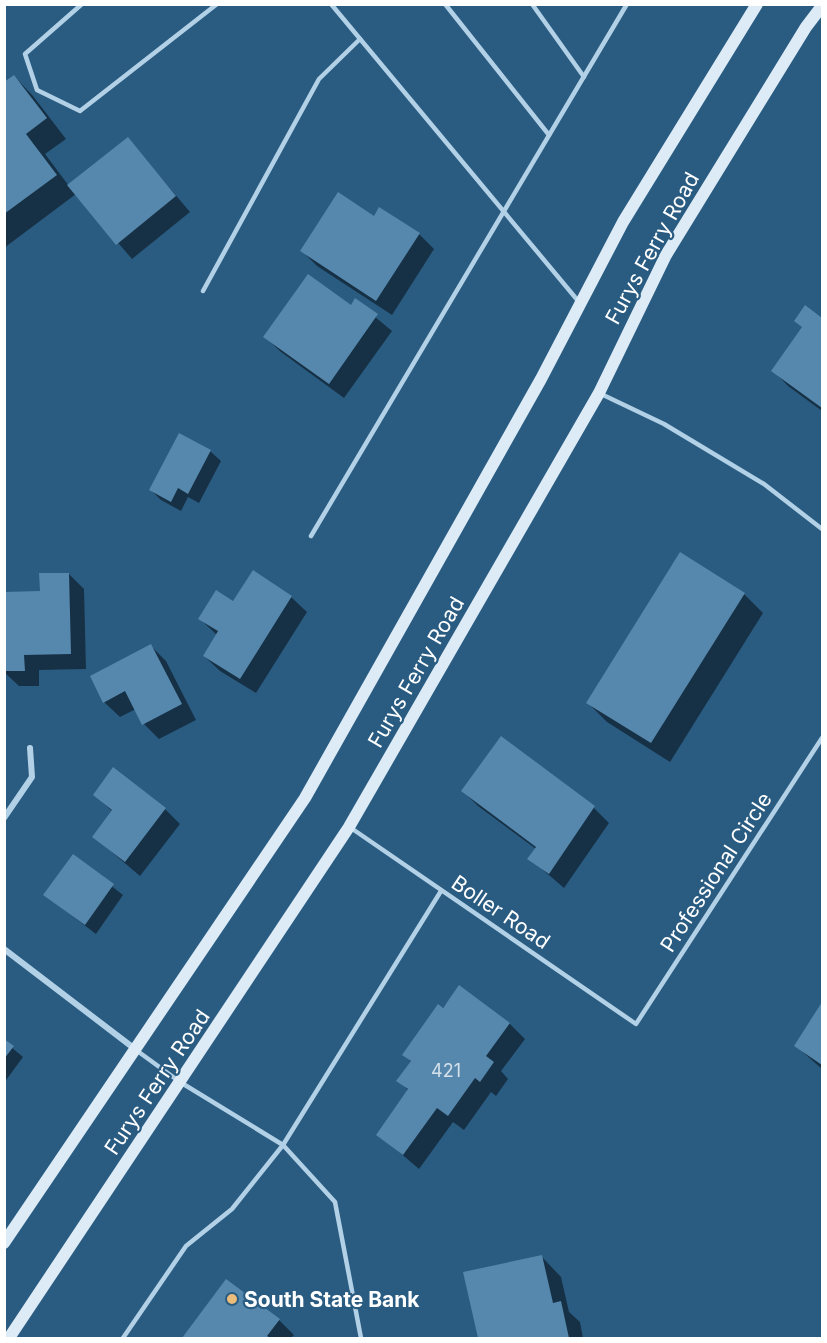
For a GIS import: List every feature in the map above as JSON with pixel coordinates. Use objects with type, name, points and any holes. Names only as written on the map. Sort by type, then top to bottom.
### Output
[{"type":"main road","name":"Furys Ferry Road","points":[[4,1243],[305,798],[581,305],[623,222],[757,4]]},
{"type":"main road","name":"Furys Ferry Road","points":[[9,1338],[349,827],[599,393],[666,255],[806,27],[822,6]]},
{"type":"street","points":[[4,818],[32,777],[30,748]]},
{"type":"street","points":[[4,950],[135,1050]]},
{"type":"lane","points":[[82,4],[24,54],[37,90],[80,111],[217,4]]},
{"type":"lane","points":[[331,4],[581,305]]},
{"type":"lane","points":[[445,4],[549,135]]},
{"type":"lane","points":[[532,4],[584,77]]},
{"type":"lane","points":[[311,536],[627,4]]},
{"type":"lane","points":[[203,291],[319,79],[360,39]]},
{"type":"lane","points":[[599,393],[664,424],[764,484],[822,528]]},
{"type":"lane","name":"Professional Circle","points":[[636,1024],[822,738]]},
{"type":"lane","name":"Boller Road","points":[[349,827],[636,1024]]},
{"type":"lane","points":[[123,1338],[186,1246],[232,1209],[283,1145],[441,891]]},
{"type":"lane","points":[[135,1050],[180,1082],[283,1145],[335,1202],[361,1338]]},
{"type":"building","points":[[14,75],[47,118],[26,134],[57,175],[4,214],[4,82]]},
{"type":"building","points":[[128,137],[176,196],[116,245],[67,185]]},
{"type":"building","points":[[338,192],[374,216],[379,207],[420,233],[376,301],[300,251]]},
{"type":"building","points":[[308,274],[351,305],[355,298],[378,314],[329,384],[263,337]]},
{"type":"building","points":[[805,305],[822,318],[822,408],[771,371],[802,327],[794,321]]},
{"type":"building","points":[[179,433],[211,450],[188,494],[178,488],[171,502],[149,490]]},
{"type":"building","points":[[680,552],[745,593],[651,743],[586,703]]},
{"type":"building","points":[[253,570],[292,596],[240,679],[203,656],[218,631],[198,619],[216,590],[233,601]]},
{"type":"building","points":[[39,573],[69,573],[71,654],[24,655],[25,671],[4,671],[4,592],[40,591]]},
{"type":"building","points":[[151,644],[182,704],[142,725],[125,691],[103,703],[90,676]]},
{"type":"building","points":[[501,736],[595,806],[549,874],[527,859],[536,847],[461,791]]},
{"type":"building","points":[[113,767],[166,808],[125,862],[92,837],[112,810],[93,795]]},
{"type":"building","points":[[73,854],[114,884],[85,925],[43,895]]},
{"type":"building","points":[[459,985],[510,1023],[486,1056],[494,1062],[480,1082],[475,1078],[448,1116],[437,1108],[403,1155],[376,1135],[408,1089],[396,1081],[411,1061],[402,1055],[438,1004],[443,1008]]},
{"type":"building","points":[[822,1002],[822,1065],[794,1046]]},
{"type":"building","points":[[4,1039],[14,1046],[4,1059]]},
{"type":"building","points":[[542,1255],[553,1303],[561,1301],[569,1338],[478,1338],[463,1272]]},
{"type":"building","name":"South State Bank","points":[[226,1279],[280,1319],[267,1336],[270,1338],[182,1338]]},
{"type":"place","name":"South State Bank","points":[[232,1299]]}]
